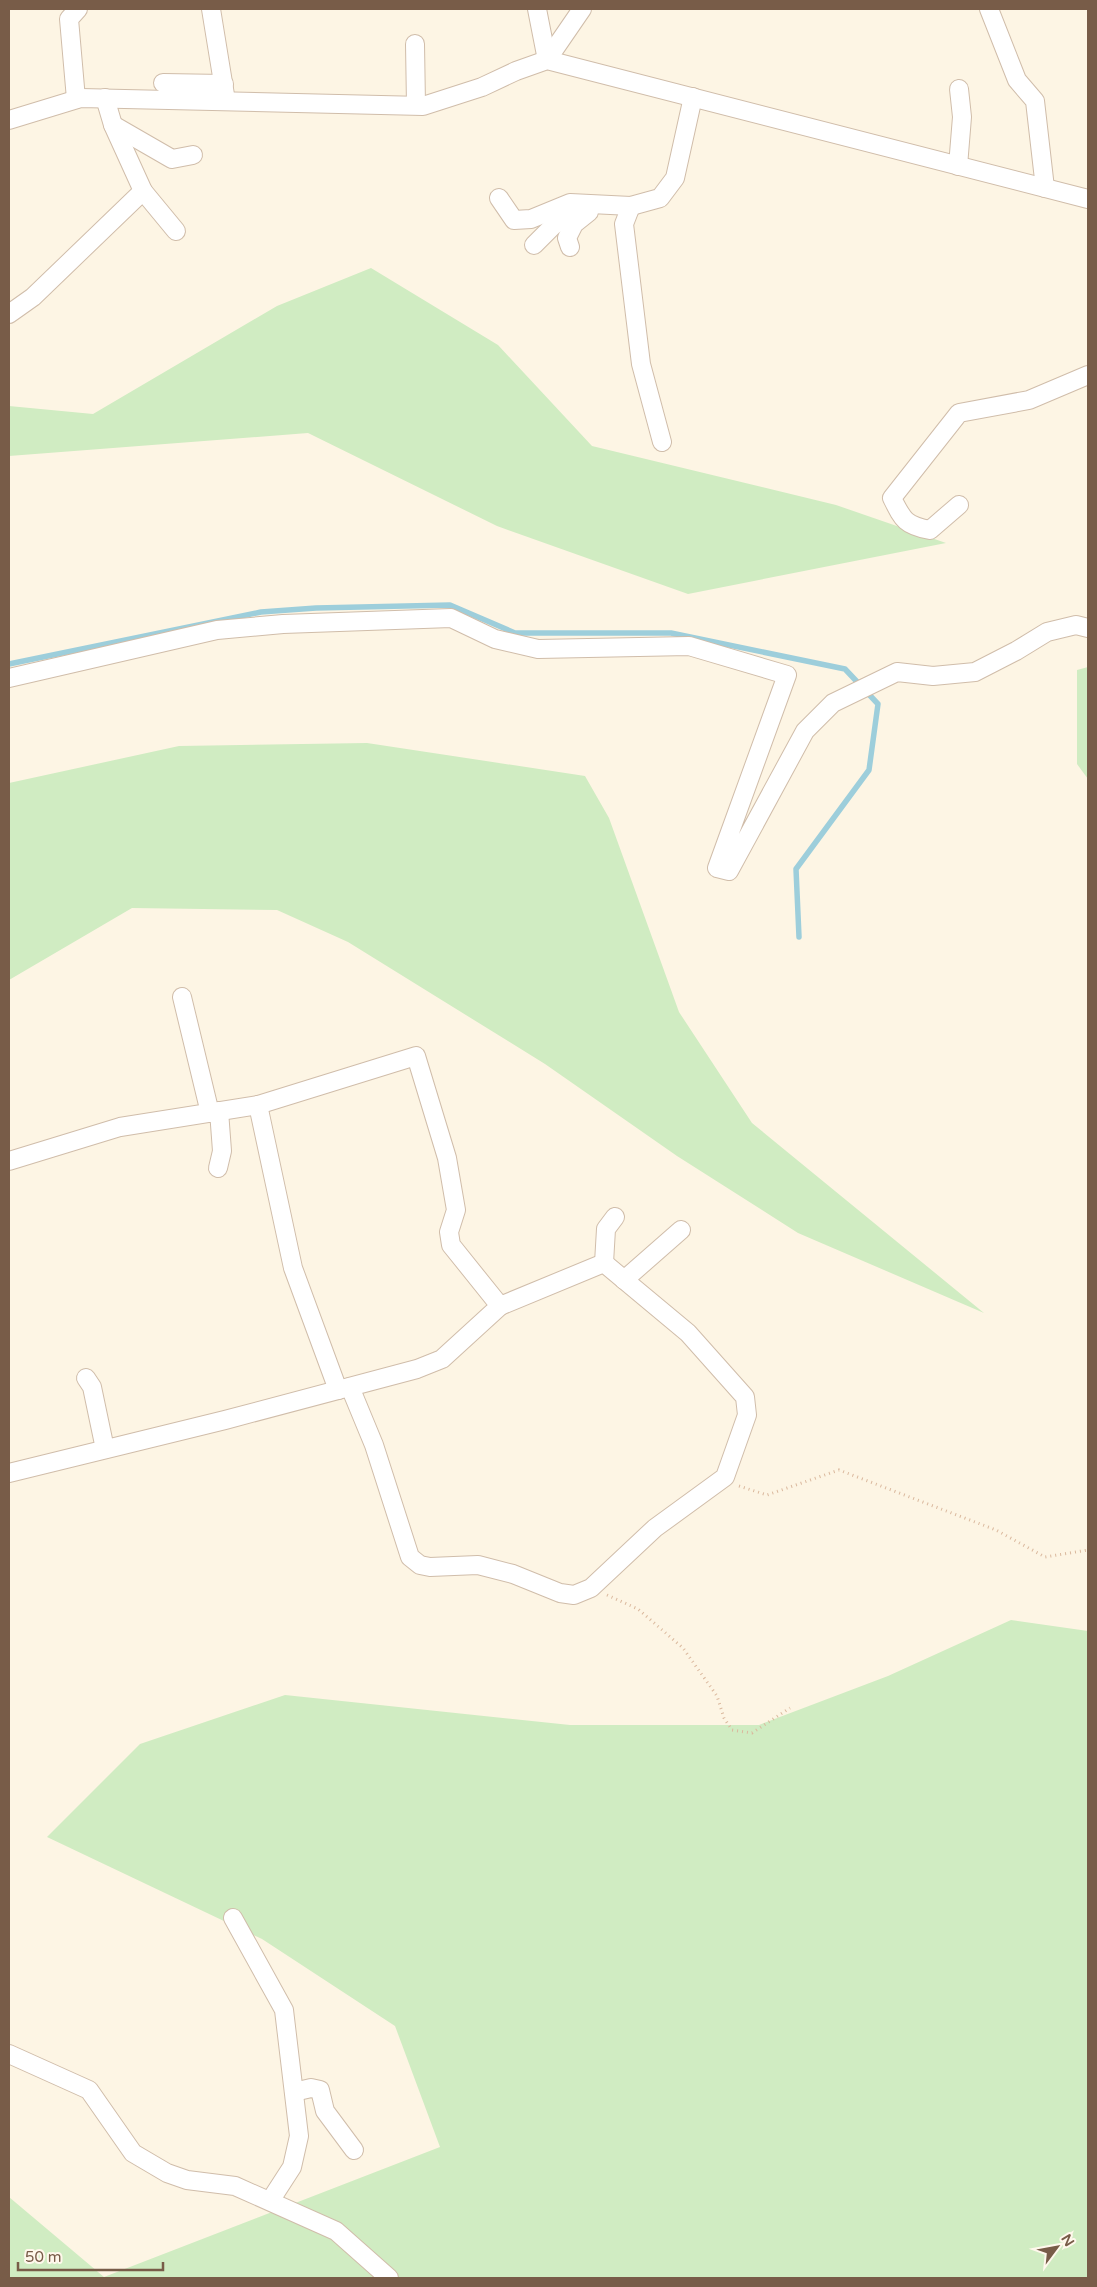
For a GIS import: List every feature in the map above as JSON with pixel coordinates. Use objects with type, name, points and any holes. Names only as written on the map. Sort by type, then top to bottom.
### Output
[{"type":"street","points":[[76,99],[69,19],[78,9]]},
{"type":"street","points":[[211,9],[225,93]]},
{"type":"street","points":[[537,9],[548,60]]},
{"type":"street","points":[[548,60],[582,9]]},
{"type":"street","points":[[989,9],[1016,80],[1035,101],[1045,188]]},
{"type":"street","points":[[415,44],[416,106]]},
{"type":"street","points":[[163,83],[225,93],[423,106],[482,86],[548,60],[1088,199]]},
{"type":"street","points":[[958,166],[962,117],[959,89]]},
{"type":"street","points":[[9,120],[76,99],[225,93]]},
{"type":"street","points":[[499,198],[514,220],[531,219],[570,202],[631,206],[660,198],[675,178],[692,97]]},
{"type":"street","points":[[105,98],[113,125],[143,191],[176,231]]},
{"type":"street","points":[[113,125],[172,159],[193,155]]},
{"type":"street","points":[[9,314],[33,297],[143,191]]},
{"type":"street","points":[[534,245],[553,226],[592,204]]},
{"type":"street","points":[[570,247],[567,238],[574,224],[592,204]]},
{"type":"street","points":[[631,206],[624,224],[641,364],[662,442]]},
{"type":"street","points":[[959,505],[930,530],[911,526],[899,512],[892,498],[959,413],[1028,400],[1088,375]]},
{"type":"street","points":[[9,678],[217,630],[283,624],[451,618],[495,639],[538,649],[688,646],[787,675],[717,868],[729,871],[805,731],[833,703],[897,672],[933,676],[975,672],[1016,651],[1047,632],[1076,625],[1088,628]]},
{"type":"street","points":[[182,997],[215,1112],[222,1151],[218,1168]]},
{"type":"street","points":[[9,1161],[120,1127],[258,1106],[416,1056],[448,1167],[456,1210],[449,1232],[451,1245],[500,1306]]},
{"type":"street","points":[[258,1106],[293,1268],[344,1388],[374,1445],[410,1557],[420,1565],[430,1567],[478,1565],[513,1574],[560,1594],[574,1595],[590,1588],[655,1528],[725,1477],[747,1415],[745,1397],[688,1333],[604,1264]]},
{"type":"street","points":[[604,1264],[606,1229],[615,1217]]},
{"type":"street","points":[[624,1280],[681,1230]]},
{"type":"street","points":[[9,1472],[417,1370],[442,1359],[500,1306],[604,1264]]},
{"type":"street","points":[[86,1378],[92,1387],[105,1449]]},
{"type":"street","points":[[233,1918],[284,2010],[299,2136],[292,2167],[270,2201]]},
{"type":"street","points":[[9,2054],[89,2090],[133,2153],[186,2180],[235,2186],[336,2231],[389,2278]]},
{"type":"street","points":[[294,2092],[311,2088],[320,2090],[325,2110],[354,2150]]},
{"type":"path","points":[[725,1477],[741,1487],[766,1495],[839,1470],[996,1530],[1045,1557],[1088,1550]]},
{"type":"path","points":[[590,1588],[638,1609],[683,1648],[717,1696],[724,1718],[732,1730],[752,1734],[790,1708]]},
{"type":"green space","points":[[371,268],[498,345],[592,446],[836,505],[946,543],[688,594],[497,526],[308,433],[9,456],[9,406],[93,414],[277,306]]},
{"type":"green space","points":[[1088,667],[1088,779],[1077,764],[1077,670]]},
{"type":"green space","points":[[367,743],[585,776],[609,818],[679,1012],[752,1123],[984,1313],[798,1233],[677,1156],[545,1064],[348,942],[277,910],[132,908],[9,980],[9,783],[179,746]]},
{"type":"green space","points":[[1011,1620],[1088,1631],[1088,2278],[9,2278],[9,2197],[104,2277],[440,2147],[395,2026],[262,1939],[47,1837],[140,1744],[285,1695],[570,1725],[759,1725],[888,1676]]},
{"type":"waterway","points":[[9,664],[261,612],[316,608],[450,605],[515,633],[671,633],[845,669],[878,704],[869,770],[796,869],[799,937]]}]
